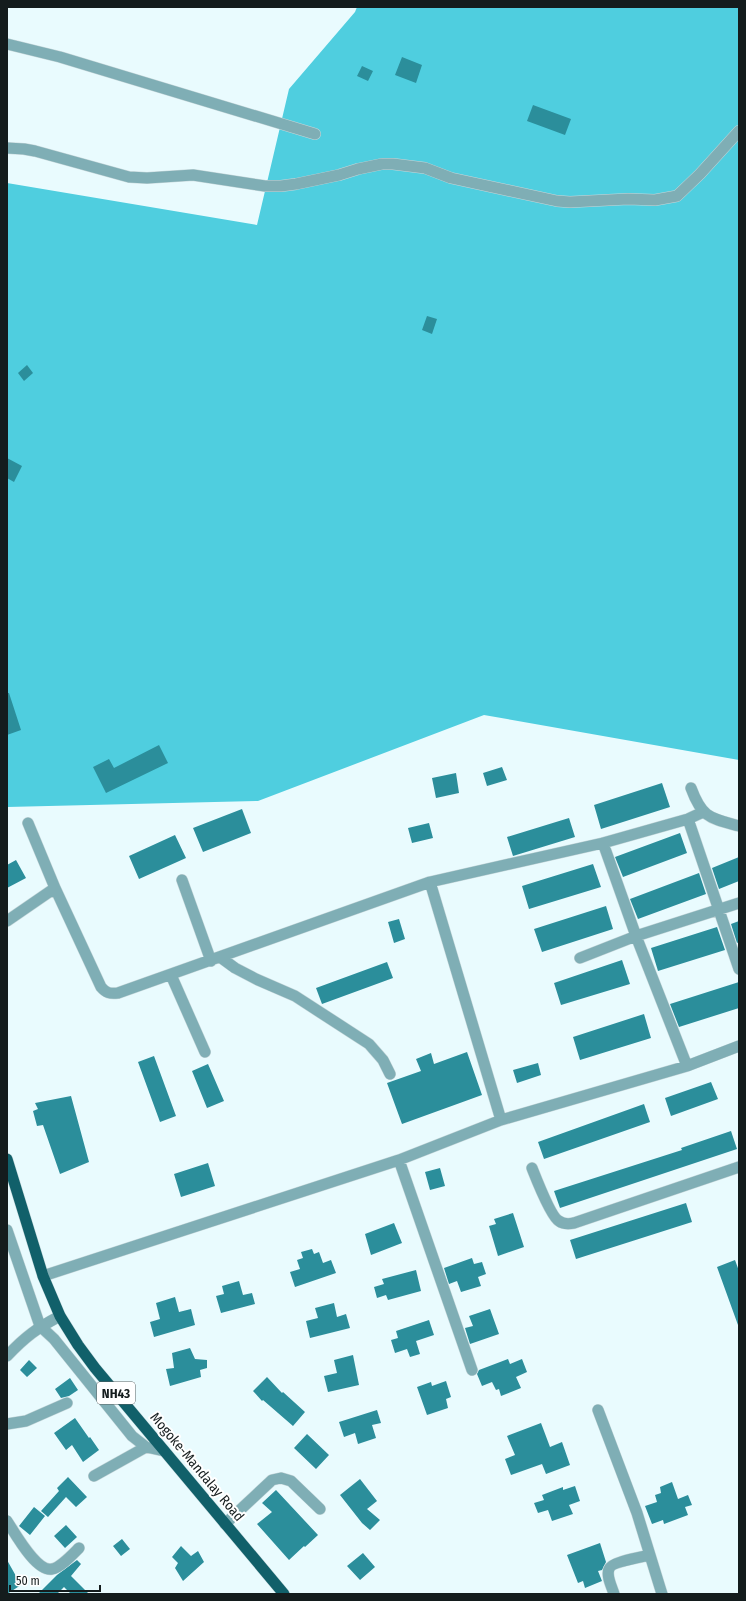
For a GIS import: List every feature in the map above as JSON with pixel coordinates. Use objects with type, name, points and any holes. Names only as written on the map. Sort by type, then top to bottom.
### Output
[{"type":"highway","name":"Mogoke-Mandalay Road","points":[[7,1159],[9,1176],[42,1276],[60,1316],[78,1345],[95,1368],[284,1594]]},
{"type":"street","points":[[7,44],[60,57],[316,134]]},
{"type":"street","points":[[7,148],[36,151],[130,177],[147,178],[193,175],[265,186],[296,184],[382,164],[394,164],[425,168],[451,178],[557,201],[570,202],[628,199],[655,200],[677,196],[700,174],[739,131]]},
{"type":"street","points":[[691,788],[696,802],[703,812],[715,819],[739,826]]},
{"type":"street","points":[[28,823],[55,888],[100,987],[111,994],[171,975],[430,882],[604,842],[688,819],[703,812]]},
{"type":"street","points":[[688,819],[739,969]]},
{"type":"street","points":[[604,842],[636,936],[687,1066]]},
{"type":"street","points":[[182,880],[216,959],[295,996],[369,1044],[384,1060],[390,1074]]},
{"type":"street","points":[[430,882],[501,1120]]},
{"type":"street","points":[[7,921],[55,888]]},
{"type":"street","points":[[580,958],[636,936],[739,903]]},
{"type":"street","points":[[171,975],[205,1052]]},
{"type":"street","points":[[42,1276],[399,1160],[501,1120],[687,1066],[739,1046]]},
{"type":"street","points":[[399,1160],[472,1370]]},
{"type":"street","points":[[532,1168],[558,1221],[565,1224],[574,1224],[739,1167]]},
{"type":"street","points":[[7,1230],[40,1326],[54,1339],[132,1436],[146,1447],[164,1451]]},
{"type":"street","points":[[7,1356],[24,1338],[40,1326],[60,1316]]},
{"type":"street","points":[[7,1424],[26,1421],[67,1404]]},
{"type":"street","points":[[598,1410],[637,1513],[662,1594]]},
{"type":"street","points":[[94,1476],[146,1447]]},
{"type":"street","points":[[225,1524],[272,1480],[281,1478],[291,1481],[320,1509]]},
{"type":"street","points":[[7,1521],[32,1558],[39,1565],[46,1568],[52,1570],[59,1566],[79,1548]]},
{"type":"street","points":[[614,1594],[608,1575],[608,1570],[611,1566],[617,1563],[650,1555]]},
{"type":"shaded area","points":[[357,7],[739,7],[739,760],[484,715],[258,801],[7,807],[7,183],[257,225],[289,89],[355,12]]},
{"type":"building","points":[[402,57],[422,65],[416,83],[395,75]]},
{"type":"building","points":[[362,66],[373,71],[368,81],[357,76]]},
{"type":"building","points":[[533,105],[571,119],[565,135],[527,121]]},
{"type":"building","points":[[427,316],[437,319],[432,334],[422,330]]},
{"type":"building","points":[[27,365],[33,373],[24,381],[18,373]]},
{"type":"building","points":[[7,458],[22,466],[14,482],[7,478]]},
{"type":"building","points":[[7,693],[9,693],[21,730],[7,735]]},
{"type":"building","points":[[159,745],[168,763],[106,793],[93,767],[109,759],[114,768]]},
{"type":"building","points":[[502,767],[507,780],[487,786],[483,773]]},
{"type":"building","points":[[456,773],[459,793],[436,798],[432,778]]},
{"type":"building","points":[[662,783],[670,807],[601,829],[594,805]]},
{"type":"building","points":[[242,809],[251,833],[203,852],[193,828]]},
{"type":"building","points":[[569,818],[575,837],[513,856],[507,837]]},
{"type":"building","points":[[429,823],[433,838],[412,843],[408,828]]},
{"type":"building","points":[[680,833],[687,853],[623,877],[615,857]]},
{"type":"building","points":[[175,835],[186,858],[139,879],[129,856]]},
{"type":"building","points":[[739,857],[739,881],[719,889],[712,868]]},
{"type":"building","points":[[16,860],[26,878],[7,888],[7,865]]},
{"type":"building","points":[[593,864],[601,887],[529,909],[522,886]]},
{"type":"building","points":[[699,873],[706,894],[638,919],[630,899]]},
{"type":"building","points":[[606,906],[613,929],[542,952],[534,929]]},
{"type":"building","points":[[399,919],[405,939],[394,943],[388,922]]},
{"type":"building","points":[[739,921],[739,942],[737,943],[731,924]]},
{"type":"building","points":[[717,927],[725,950],[658,971],[651,948]]},
{"type":"building","points":[[622,960],[630,984],[561,1005],[554,983]]},
{"type":"building","points":[[387,962],[393,978],[322,1004],[316,988]]},
{"type":"building","points":[[739,982],[739,1008],[679,1027],[670,1004]]},
{"type":"building","points":[[644,1014],[651,1038],[580,1060],[573,1037]]},
{"type":"building","points":[[467,1052],[482,1095],[402,1124],[387,1083],[421,1071],[416,1059],[431,1053],[434,1064]]},
{"type":"building","points":[[154,1056],[176,1116],[160,1122],[138,1062]]},
{"type":"building","points":[[538,1063],[541,1075],[517,1083],[513,1070]]},
{"type":"building","points":[[208,1064],[224,1101],[207,1108],[192,1071]]},
{"type":"building","points":[[711,1082],[718,1099],[671,1116],[665,1098]]},
{"type":"building","points":[[71,1096],[89,1162],[60,1174],[43,1125],[37,1126],[33,1111],[38,1109],[35,1103]]},
{"type":"building","points":[[644,1104],[650,1122],[544,1159],[538,1142]]},
{"type":"building","points":[[731,1131],[737,1149],[560,1208],[554,1191],[682,1150],[681,1148]]},
{"type":"building","points":[[208,1163],[215,1186],[181,1197],[174,1174]]},
{"type":"building","points":[[440,1168],[445,1186],[430,1190],[425,1172]]},
{"type":"building","points":[[686,1203],[692,1222],[576,1259],[570,1240]]},
{"type":"building","points":[[513,1213],[524,1247],[498,1256],[489,1226],[496,1224],[494,1219]]},
{"type":"building","points":[[394,1223],[402,1243],[371,1255],[365,1234]]},
{"type":"building","points":[[312,1249],[314,1254],[319,1252],[323,1263],[331,1260],[336,1273],[295,1287],[290,1272],[300,1269],[297,1260],[303,1258],[301,1252]]},
{"type":"building","points":[[472,1258],[474,1264],[482,1262],[486,1274],[478,1277],[481,1286],[461,1292],[457,1281],[449,1284],[444,1268]]},
{"type":"building","points":[[735,1260],[739,1271],[739,1325],[717,1267]]},
{"type":"building","points":[[416,1270],[421,1291],[388,1300],[386,1295],[377,1298],[374,1287],[384,1284],[382,1279]]},
{"type":"building","points":[[239,1281],[243,1295],[252,1293],[255,1304],[221,1313],[216,1296],[224,1294],[222,1286]]},
{"type":"building","points":[[175,1297],[179,1312],[191,1309],[195,1325],[154,1337],[150,1322],[160,1319],[156,1303]]},
{"type":"building","points":[[334,1303],[337,1317],[346,1314],[350,1328],[310,1338],[306,1321],[318,1318],[315,1308]]},
{"type":"building","points":[[490,1309],[499,1334],[470,1344],[465,1328],[473,1326],[469,1316]]},
{"type":"building","points":[[429,1320],[434,1335],[416,1341],[420,1354],[410,1357],[407,1349],[395,1353],[391,1340],[398,1338],[396,1331]]},
{"type":"building","points":[[190,1348],[195,1359],[207,1360],[207,1368],[200,1370],[201,1377],[170,1386],[166,1369],[174,1368],[172,1353]]},
{"type":"building","points":[[353,1355],[359,1385],[328,1392],[324,1376],[337,1373],[334,1360]]},
{"type":"building","points":[[508,1359],[510,1364],[522,1359],[527,1372],[516,1377],[521,1388],[501,1396],[499,1389],[496,1390],[492,1382],[482,1386],[477,1374],[479,1370]]},
{"type":"building","points":[[29,1360],[37,1368],[27,1377],[20,1370]]},
{"type":"building","points":[[267,1377],[282,1393],[283,1392],[305,1412],[293,1426],[263,1400],[262,1401],[253,1391]]},
{"type":"building","points":[[70,1378],[78,1390],[69,1396],[61,1398],[55,1389]]},
{"type":"building","points":[[446,1381],[451,1397],[446,1399],[448,1408],[427,1415],[417,1387],[431,1382],[432,1386]]},
{"type":"building","points":[[377,1410],[381,1423],[372,1425],[376,1438],[358,1444],[355,1433],[344,1437],[339,1422]]},
{"type":"building","points":[[75,1418],[99,1450],[83,1462],[72,1445],[66,1450],[54,1433]]},
{"type":"building","points":[[541,1423],[550,1447],[562,1442],[570,1465],[546,1474],[542,1464],[511,1475],[505,1459],[515,1455],[507,1436]]},
{"type":"building","points":[[307,1434],[329,1455],[316,1469],[294,1448]]},
{"type":"building","points":[[68,1477],[87,1497],[76,1507],[66,1497],[48,1517],[41,1511],[59,1491],[57,1488]]},
{"type":"building","points":[[360,1479],[377,1501],[367,1509],[380,1520],[370,1530],[362,1523],[340,1495]]},
{"type":"building","points":[[672,1482],[678,1499],[688,1495],[692,1505],[685,1507],[688,1515],[664,1524],[663,1520],[652,1524],[645,1506],[657,1502],[655,1495],[661,1493],[660,1487]]},
{"type":"building","points":[[575,1486],[580,1501],[569,1505],[573,1514],[552,1521],[548,1510],[538,1513],[534,1503],[544,1500],[542,1495],[563,1487],[563,1490]]},
{"type":"building","points":[[276,1490],[318,1535],[289,1560],[257,1524],[272,1512],[262,1503]]},
{"type":"building","points":[[34,1507],[45,1516],[30,1535],[19,1526]]},
{"type":"building","points":[[66,1525],[77,1537],[65,1548],[54,1536]]},
{"type":"building","points":[[122,1539],[130,1549],[121,1556],[113,1546]]},
{"type":"building","points":[[600,1543],[606,1562],[602,1570],[598,1571],[602,1581],[585,1588],[583,1581],[578,1583],[567,1555]]},
{"type":"building","points":[[181,1546],[191,1556],[198,1551],[204,1562],[183,1581],[175,1568],[178,1563],[172,1557]]},
{"type":"building","points":[[363,1553],[375,1567],[360,1580],[347,1566]]},
{"type":"building","points":[[7,1560],[21,1585],[7,1594]]},
{"type":"building","points":[[77,1560],[81,1564],[71,1576],[89,1594],[71,1594],[64,1587],[57,1594],[38,1594],[57,1575]]}]
